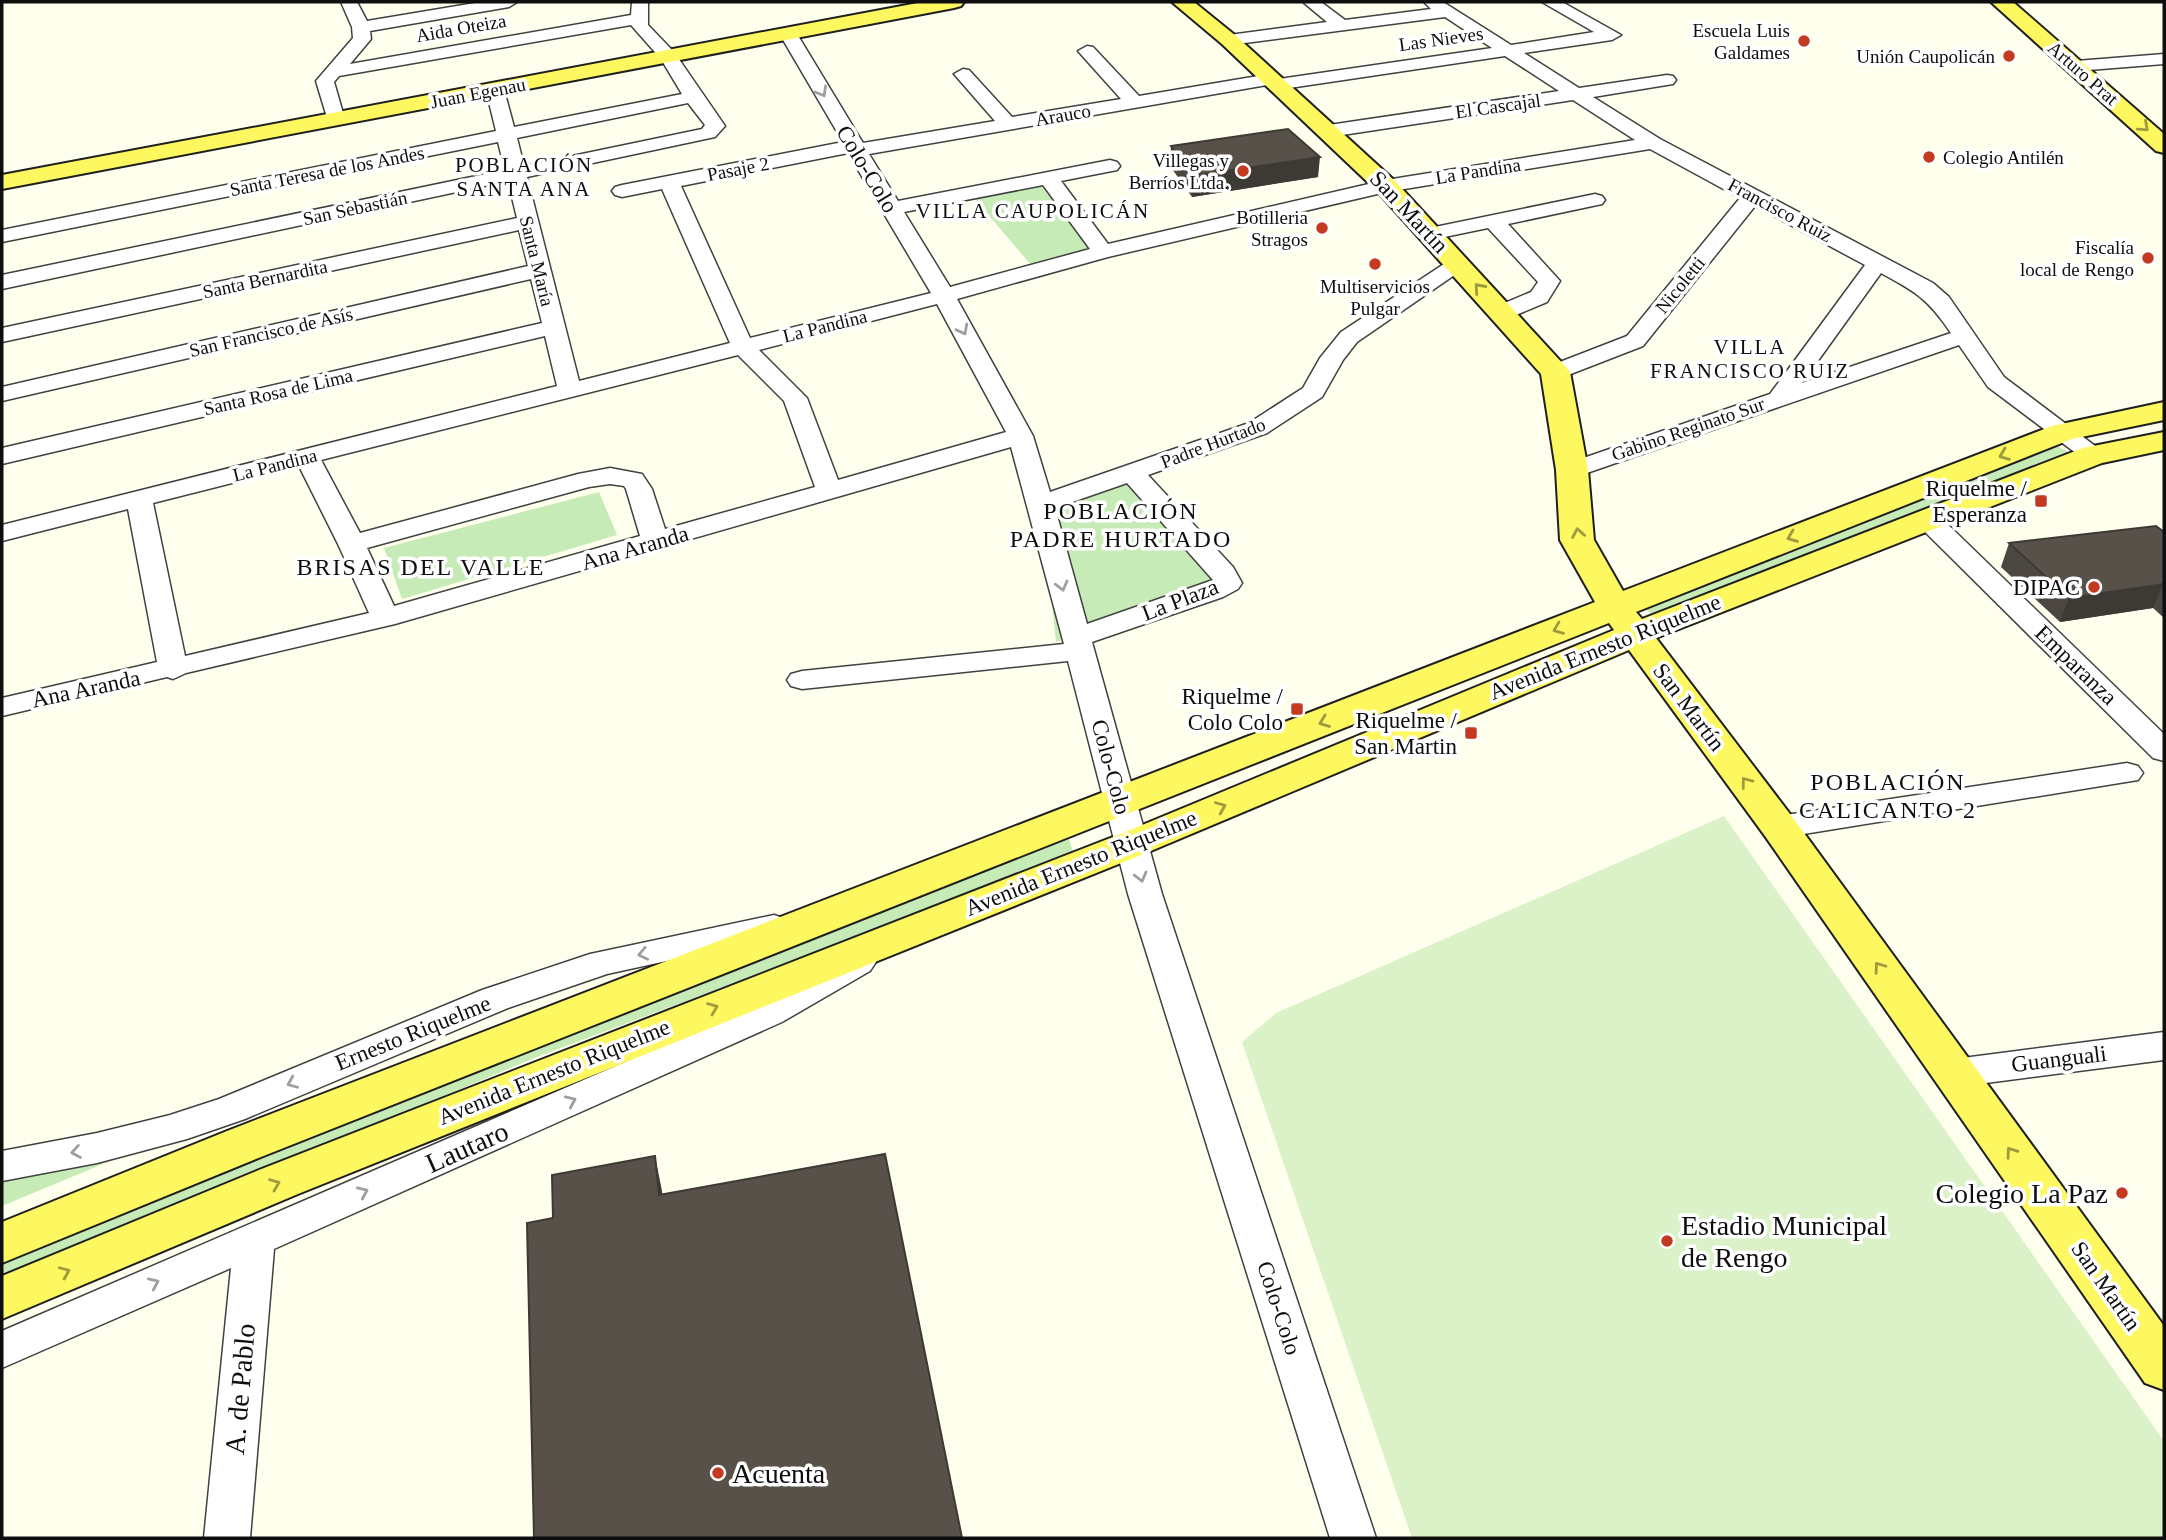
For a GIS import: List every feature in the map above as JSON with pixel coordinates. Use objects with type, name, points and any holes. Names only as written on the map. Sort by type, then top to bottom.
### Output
[{"type":"main road","name":"Juan Egenau","points":[[2,182],[954,2]]},
{"type":"main road","name":"San Martín","points":[[1181,2],[1229,40],[1387,186],[1555,372],[1572,470],[1577,540],[1625,620],[1779,827],[2164,1367]]},
{"type":"main road","name":"Arturo Prat","points":[[2001,2],[2164,146]]},
{"type":"main road","name":"Avenida Ernesto Riquelme","points":[[2,1298],[281,1181],[1132,844],[1625,620],[2164,411]]},
{"type":"main road","name":"Avenida Ernesto Riquelme","points":[[2,1243],[244,1144],[1120,802],[1625,620],[1927,519],[2078,444],[2164,441]]},
{"type":"street","points":[[336,120],[325,85],[332,72],[362,39],[361,27],[349,2]]},
{"type":"street","points":[[361,27],[509,2]]},
{"type":"street","points":[[1311,2],[1341,25]]},
{"type":"street","name":"Las Nieves","points":[[1273,82],[1612,35],[1550,2]]},
{"type":"street","points":[[1229,40],[1341,25],[1440,7]]},
{"type":"street","name":"Francisco Ruiz","points":[[1440,7],[1653,143],[1925,288],[1941,302],[1996,382],[2078,444]]},
{"type":"street","points":[[639,10],[642,31],[668,55],[693,97]]},
{"type":"street","name":"Aida Oteiza","points":[[332,72],[639,10]]},
{"type":"street","name":"Colo-Colo","points":[[788,33],[944,296],[1020,436],[1041,504],[1145,894],[1353,1538]]},
{"type":"street","points":[[1087,51],[1134,102]]},
{"type":"street","points":[[2076,66],[2164,59]]},
{"type":"street","points":[[963,74],[1008,124]]},
{"type":"street","name":"El Cascajal","points":[[1329,131],[1667,80]]},
{"type":"street","name":"Arauco","points":[[855,148],[1273,82]]},
{"type":"street","name":"Santa María","points":[[495,90],[570,391]]},
{"type":"street","name":"San Sebastián","points":[[2,282],[708,133],[715,126],[693,97]]},
{"type":"street","name":"Santa Teresa de los Andes","points":[[2,236],[693,97]]},
{"type":"street","name":"La Pandina","points":[[2,534],[944,296],[1103,252],[1387,186],[1653,143]]},
{"type":"street","name":"Pasaje 2","points":[[622,191],[855,148]]},
{"type":"street","points":[[891,208],[1110,166]]},
{"type":"street","points":[[1048,178],[1103,252]]},
{"type":"street","points":[[669,182],[743,347],[795,398],[830,492]]},
{"type":"street","name":"Nicoletti","points":[[1555,372],[1635,341],[1753,195]]},
{"type":"street","points":[[1430,234],[1595,200]]},
{"type":"street","points":[[1493,221],[1549,281],[1539,297],[1502,313]]},
{"type":"street","name":"Santa Bernardita","points":[[2,335],[528,222]]},
{"type":"street","points":[[1780,397],[1878,262]]},
{"type":"street","name":"Padre Hurtado","points":[[1041,504],[1133,474],[1270,421],[1313,392],[1332,358],[1349,337],[1458,265]]},
{"type":"street","name":"San Francisco de Asís","points":[[2,394],[540,270]]},
{"type":"street","name":"Santa Rosa de Lima","points":[[2,456],[554,327]]},
{"type":"street","name":"Gabino Reginato Sur","points":[[1572,470],[1963,336]]},
{"type":"street","name":"Ana Aranda","points":[[2,707],[173,670],[385,618],[1020,436]]},
{"type":"street","points":[[307,457],[352,544],[385,618]]},
{"type":"street","name":"La Plaza","points":[[802,680],[1078,645],[1228,583],[1223,573],[1133,474]]},
{"type":"street","points":[[352,544],[610,476],[633,479],[639,489],[655,542]]},
{"type":"street","points":[[139,499],[173,670]]},
{"type":"street","name":"Emparanza","points":[[1927,519],[2164,751]]},
{"type":"street","points":[[1779,827],[2127,774]]},
{"type":"street","name":"Ernesto Riquelme","points":[[2,1166],[97,1148],[173,1129],[232,1109],[495,999],[602,962],[830,915]]},
{"type":"street","name":"Lautaro","points":[[2,1350],[769,1013],[923,925]]},
{"type":"street","name":"Guanguali","points":[[1955,1073],[2164,1046]]},
{"type":"street","name":"A. de Pablo","points":[[227,1538],[254,1240]]},
{"type":"green space","points":[[1040,185],[1092,249],[1031,265],[975,199]]},
{"type":"green space","points":[[2057,446],[2073,455],[1653,616],[1643,606]]},
{"type":"green space","points":[[1127,478],[1217,582],[1056,642],[1042,508]]},
{"type":"green space","points":[[599,492],[617,535],[402,599],[384,548]]},
{"type":"green space","name":"Estadio Municipal de Rengo","points":[[1724,816],[2164,1441],[2164,1538],[1412,1538],[1242,1042],[1276,1013]]},
{"type":"green space","points":[[1069,839],[1074,855],[537,1057],[2,1280],[2,1259],[290,1137],[770,946]]},
{"type":"green space","points":[[122,1156],[2,1206],[2,1180]]},
{"type":"building","points":[[1288,129],[1320,157],[1193,176],[1171,146]]},
{"type":"building","points":[[2156,526],[2164,532],[2164,584],[2069,598],[2009,543]]},
{"type":"building","points":[[885,1154],[962,1538],[534,1538],[527,1223],[553,1218],[552,1175],[655,1156],[659,1195]]},
{"type":"place","name":"Escuela Luis Galdames","points":[[1804,41]]},
{"type":"place","name":"Unión Caupolicán","points":[[2009,56]]},
{"type":"place","name":"Colegio Antilén","points":[[1929,157]]},
{"type":"place","name":"Villegas y Berríos Ltda.","points":[[1243,171]]},
{"type":"place","name":"Botilleria Stragos","points":[[1322,228]]},
{"type":"place","name":"Fiscalía local de Rengo","points":[[2148,258]]},
{"type":"place","name":"Multiservicios Pulgar","points":[[1375,264]]},
{"type":"place","name":"Riquelme / Esperanza","points":[[2041,501]]},
{"type":"place","name":"DIPAC","points":[[2094,587]]},
{"type":"place","name":"Riquelme / Colo Colo","points":[[1297,709]]},
{"type":"place","name":"Riquelme / San Martin","points":[[1471,733]]},
{"type":"place","name":"Colegio La Paz","points":[[2122,1193]]},
{"type":"place","name":"Estadio Municipal de Rengo","points":[[1667,1241]]},
{"type":"place","name":"Acuenta","points":[[718,1473]]},
{"type":"district","name":"POBLACIÓN SANTA ANA","points":[[524,177]]},
{"type":"district","name":"VILLA CAUPOLICÁN","points":[[1033,211]]},
{"type":"district","name":"VILLA FRANCISCO RUIZ","points":[[1750,359]]},
{"type":"district","name":"POBLACIÓN PADRE HURTADO","points":[[1121,525]]},
{"type":"district","name":"BRISAS DEL VALLE","points":[[421,567]]},
{"type":"district","name":"POBLACIÓN CALICANTO 2","points":[[1888,796]]}]
